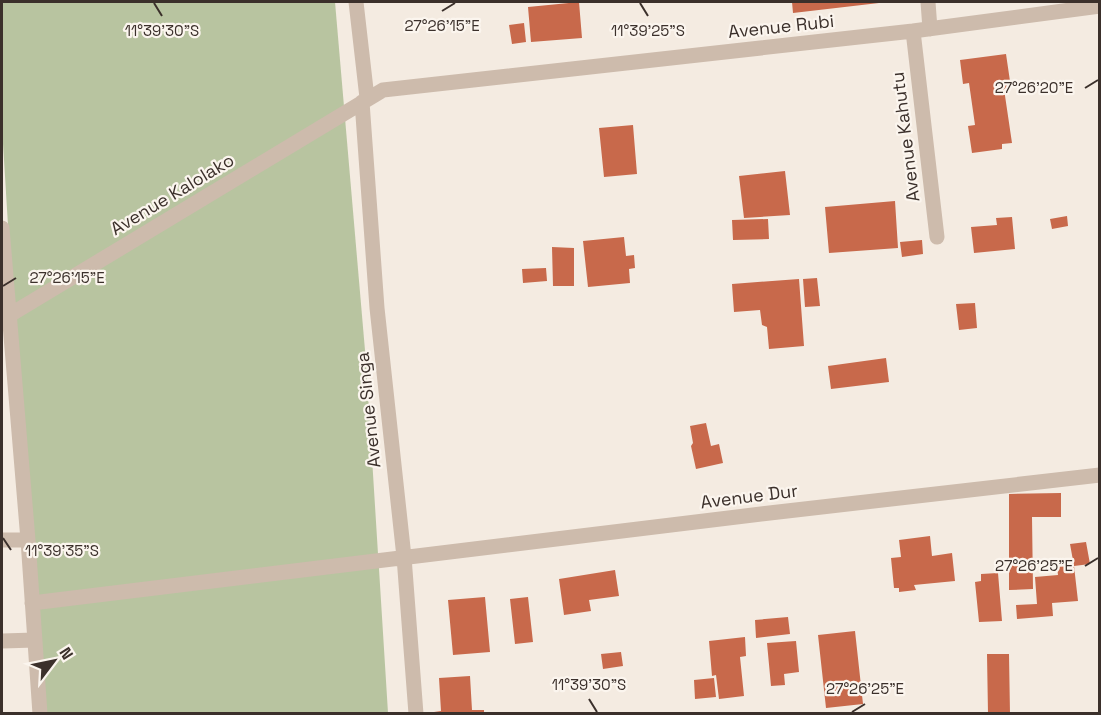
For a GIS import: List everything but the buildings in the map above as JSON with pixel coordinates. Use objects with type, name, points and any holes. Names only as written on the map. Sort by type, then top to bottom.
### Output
[{"type":"street","name":"Avenue Singa","points":[[356,2],[376,308],[404,557],[416,714]]},
{"type":"street","points":[[928,2],[930,29]]},
{"type":"street","name":"Avenue Rubi","points":[[364,100],[383,90],[913,32],[1100,6]]},
{"type":"street","name":"Avenue Kahutu","points":[[913,32],[937,237]]},
{"type":"street","name":"Avenue Kalolako","points":[[5,316],[364,100]]},
{"type":"street","points":[[2,228],[5,316],[28,540],[40,714]]},
{"type":"street","name":"Avenue Dur","points":[[32,603],[1100,475]]},
{"type":"street","points":[[2,540],[28,540]]},
{"type":"street","points":[[2,641],[35,640]]},
{"type":"green space","points":[[2,2],[335,2],[366,362],[388,713],[41,713],[32,611],[2,128]]}]
